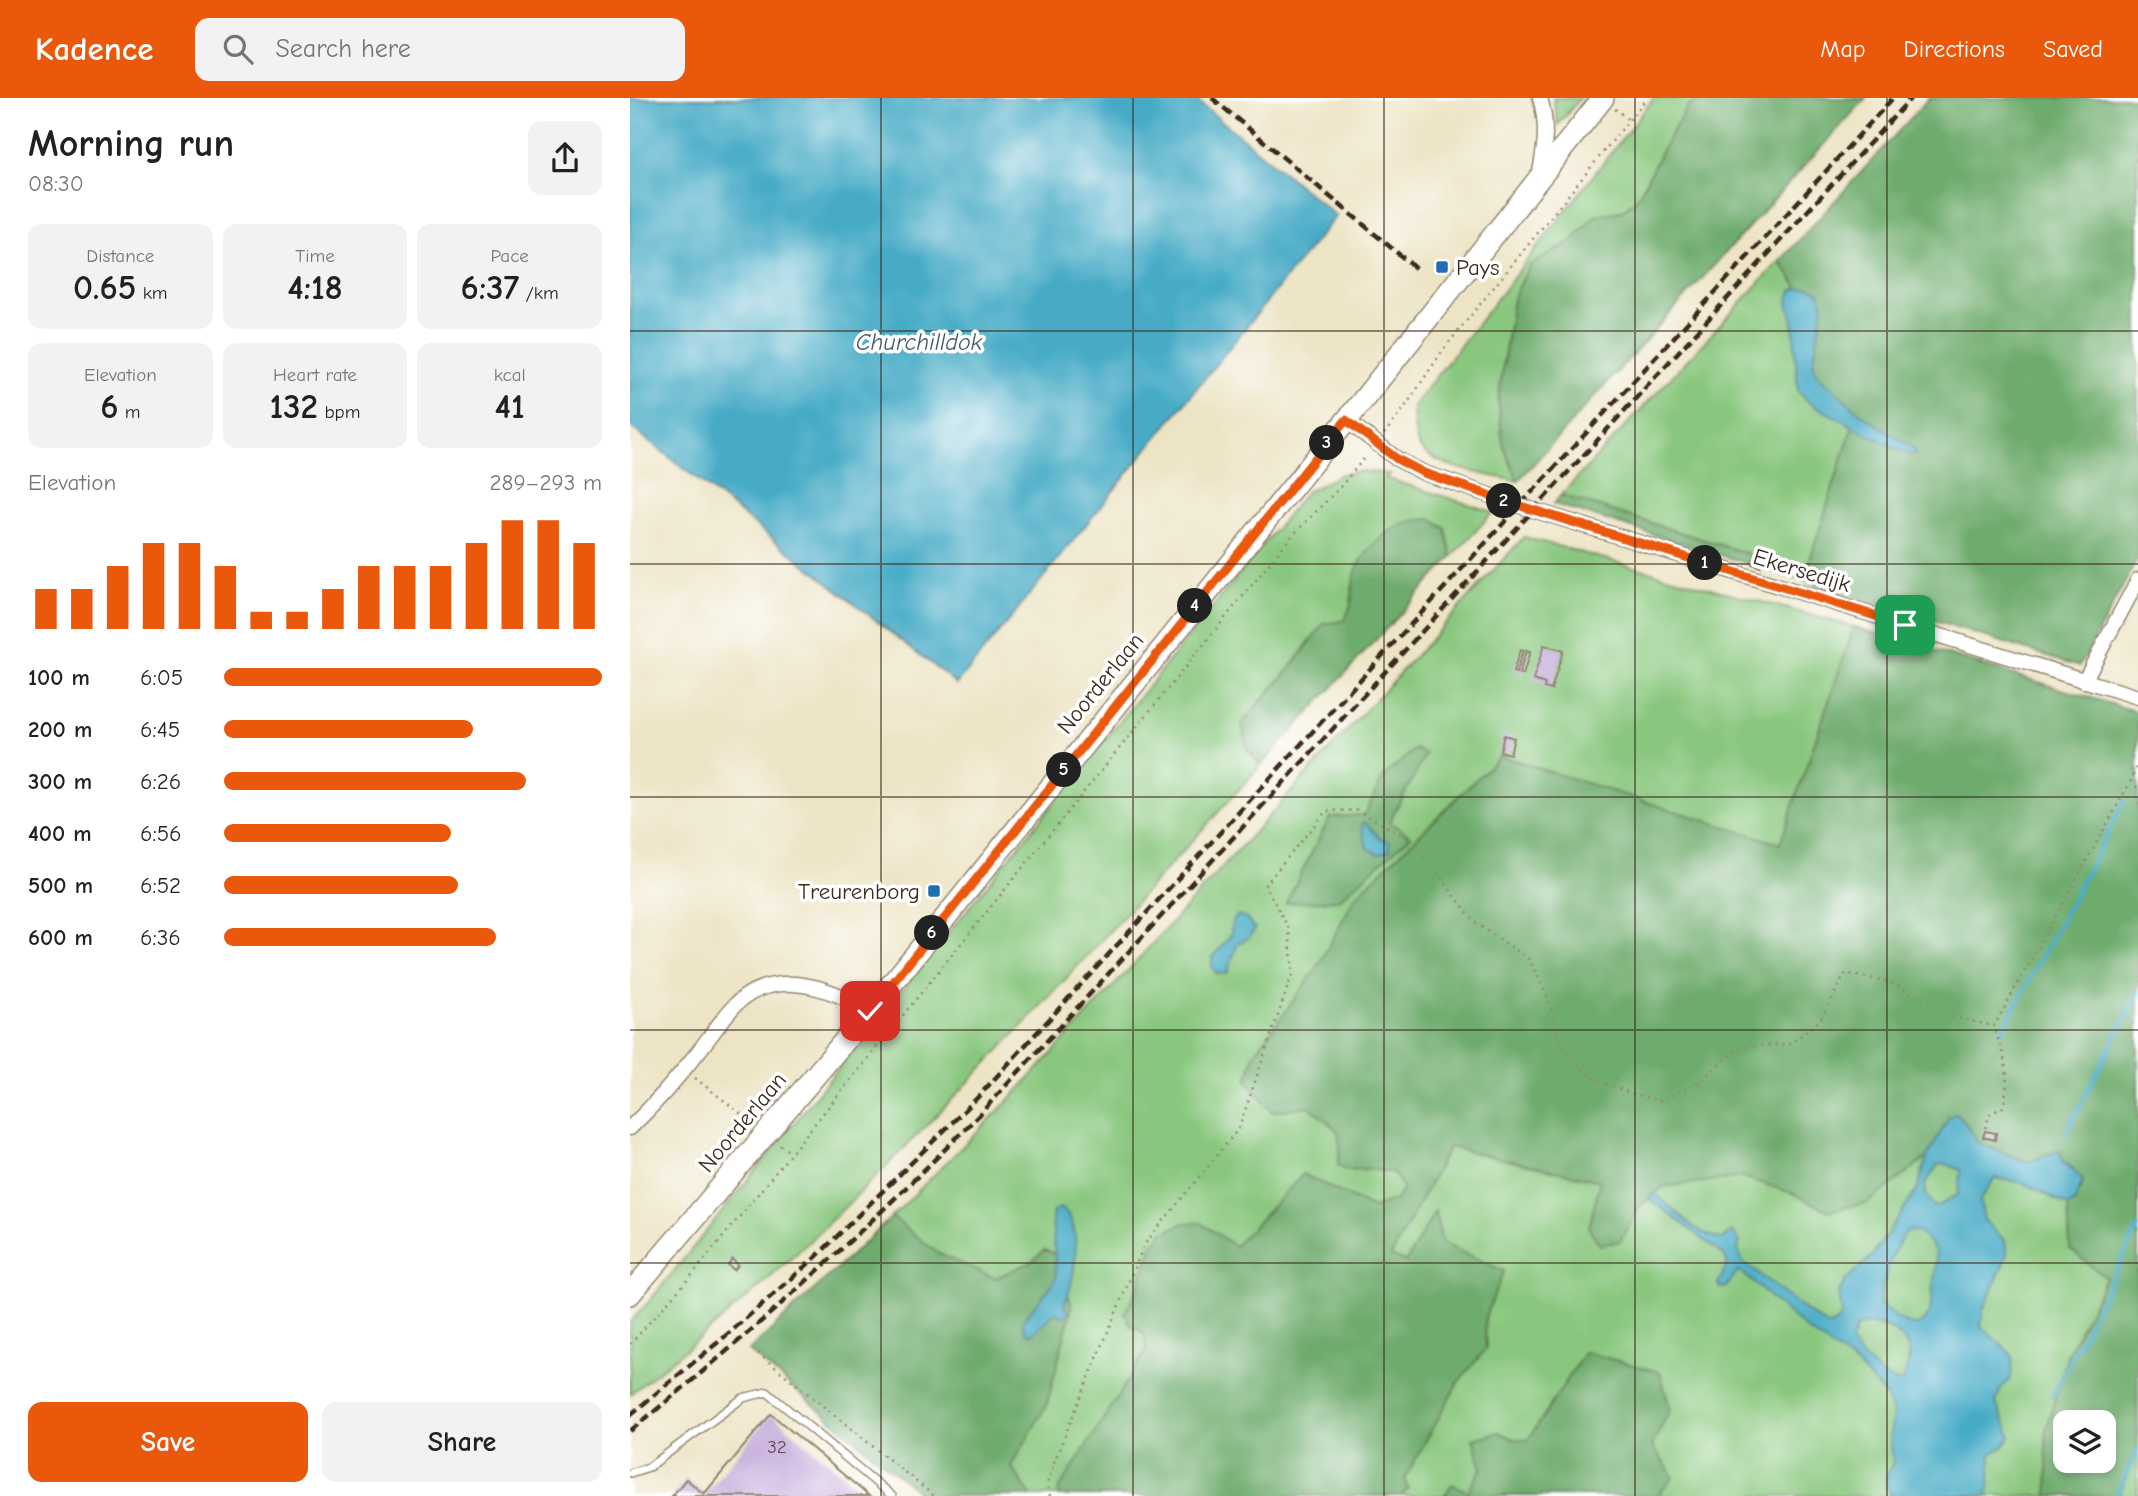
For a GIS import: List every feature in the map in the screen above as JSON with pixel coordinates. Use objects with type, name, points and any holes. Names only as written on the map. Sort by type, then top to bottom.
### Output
[{"type":"main road","name":"Noorderlaan","points":[[630,1294],[870,1011],[1603,98]]},
{"type":"street","points":[[1540,98],[1545,116],[1546,141],[1540,176]]},
{"type":"street","name":"Ekersedijk","points":[[1346,420],[1397,459],[1424,473],[1533,510],[2138,697]]},
{"type":"street","points":[[2084,681],[2138,580]]},
{"type":"street","points":[[630,1128],[684,1070],[735,1006],[750,994],[767,986],[796,983],[835,994],[870,1011]]},
{"type":"lane","points":[[630,1473],[649,1467],[743,1398],[767,1392],[892,1496]]},
{"type":"path","points":[[1390,427],[1443,351],[1647,98]]},
{"type":"path","points":[[630,1344],[693,1275],[1290,538],[1360,463]]},
{"type":"path","points":[[1985,1128],[1990,1114],[2003,1107],[2008,1086],[2007,1067],[1994,1026],[2131,781],[2138,763]]},
{"type":"path","points":[[2131,781],[2138,788]]},
{"type":"path","points":[[1050,1496],[1047,1483],[1056,1457],[1144,1245],[1239,1128],[1293,972],[1289,929],[1265,885],[1326,811],[1357,810],[1409,839],[1477,924],[1529,959],[1548,997],[1561,1046],[1593,1077],[1627,1092],[1660,1101],[1697,1083],[1740,1046],[1790,1044],[1820,1020],[1846,973],[1895,984],[1951,1017],[1994,1026]]},
{"type":"path","points":[[684,1070],[792,1153]]},
{"type":"path","points":[[758,1353],[934,1496]]},
{"type":"green space","points":[[1553,98],[1580,98],[1558,125]]},
{"type":"green space","points":[[1654,98],[1705,98],[1688,106],[1638,197],[1622,211],[1596,215],[1572,241],[1529,266],[1513,299],[1503,363],[1503,445],[1518,481],[1478,473],[1434,459],[1418,444],[1414,430],[1413,406]]},
{"type":"green space","points":[[1705,98],[1866,98],[1518,481],[1503,445],[1498,401],[1513,299],[1529,266],[1572,241],[1596,215],[1622,211],[1638,197],[1688,106]]},
{"type":"green space","points":[[1929,98],[2138,98],[2138,558],[2080,666],[1554,504],[1561,495],[1806,572],[1855,419],[1804,372],[1808,302],[1780,261]]},
{"type":"green space","points":[[1780,261],[1808,302],[1855,419],[1806,572],[1561,495]]},
{"type":"green space","points":[[1361,471],[1390,474],[1385,478],[1493,512],[1452,557],[1446,529],[1431,519],[1405,523],[1386,534],[1364,556],[1355,575],[1351,610],[1343,621],[1310,640],[1290,669],[1256,706],[1247,749],[1261,765],[1035,1012],[860,1192],[759,1288],[630,1394],[630,1322],[1306,492],[1341,474]]},
{"type":"green space","points":[[1431,519],[1446,529],[1452,557],[1261,765],[1247,749],[1242,723],[1290,669],[1324,624],[1343,621],[1351,604],[1358,566],[1375,544],[1404,524]]},
{"type":"green space","points":[[1524,537],[1854,627],[2138,712],[2138,1496],[923,1496],[749,1351],[892,1217],[1017,1092]]},
{"type":"green space","points":[[1854,627],[2138,712],[2138,1448],[2119,1496],[2048,1496],[2046,1430],[2068,1353],[2106,1278],[2070,1249],[2068,1206],[2074,1203],[2083,1184],[2073,1169],[2053,1155],[2048,1153],[2027,1162],[1977,1143],[1949,1117],[1927,1157],[1868,1203],[1828,1211],[1792,1193],[1743,1177],[1663,1187],[1640,1206],[1620,1241],[1600,1245],[1589,1228],[1600,1181],[1449,1147],[1391,1256],[1406,1262],[1435,1211],[1442,1243],[1504,1271],[1485,1318],[1486,1349],[1459,1381],[1405,1478],[1408,1488],[1401,1496],[1061,1496],[1058,1491],[1146,1351],[1144,1335],[1130,1325],[1125,1313],[1138,1288],[1152,1246],[1163,1232],[1184,1223],[1201,1223],[1235,1246],[1303,1174],[1373,1208],[1397,1199],[1403,1187],[1392,1172],[1346,1170],[1338,1164],[1338,1131],[1309,1106],[1272,1112],[1247,1080],[1254,1055],[1317,968],[1355,897],[1500,756],[1780,844]]},
{"type":"green space","points":[[1415,749],[1426,754],[1389,822],[1411,836],[1338,900],[1286,903],[1330,817],[1364,815],[1385,775]]},
{"type":"green space","points":[[892,1217],[939,1254],[995,1278],[1031,1262],[1044,1250],[1056,1254],[1057,1271],[1072,1307],[1047,1404],[1011,1466],[1031,1496],[923,1496],[749,1351]]},
{"type":"green space","points":[[1585,1352],[1660,1372],[1670,1410],[1652,1446],[1674,1477],[1657,1496],[1444,1496],[1452,1484],[1468,1492],[1482,1468],[1473,1439],[1499,1432],[1513,1439],[1528,1440]]},
{"type":"water","name":"Churchilldok","points":[[630,98],[1194,98],[1336,216],[957,684],[630,426]]},
{"type":"water","points":[[1808,287],[1819,291],[1823,308],[1813,364],[1817,375],[1863,415],[1913,448],[1916,451],[1914,455],[1904,453],[1811,404],[1798,391],[1793,320],[1788,303],[1789,295],[1794,289]]},
{"type":"water","points":[[1365,822],[1380,838],[1390,841],[1390,850],[1379,854],[1367,848],[1362,825]]},
{"type":"water","points":[[1238,915],[1246,918],[1255,929],[1247,939],[1238,943],[1227,973],[1217,974],[1212,967],[1212,958],[1231,935],[1232,922]]},
{"type":"water","points":[[1956,1113],[1978,1143],[2027,1162],[2058,1151],[2063,1162],[2083,1179],[2074,1203],[2068,1206],[2024,1183],[1995,1178],[1980,1200],[1984,1220],[2005,1241],[2007,1256],[1983,1310],[1981,1326],[2013,1356],[2011,1378],[2001,1388],[1996,1403],[2011,1436],[2003,1447],[1991,1454],[1987,1495],[1892,1496],[1886,1486],[1887,1475],[1893,1462],[1890,1436],[1893,1412],[1884,1394],[1856,1364],[1807,1330],[1745,1275],[1738,1271],[1726,1287],[1720,1288],[1718,1284],[1728,1263],[1724,1255],[1651,1200],[1650,1196],[1653,1194],[1659,1197],[1688,1222],[1713,1237],[1722,1239],[1732,1232],[1740,1242],[1738,1249],[1742,1261],[1829,1326],[1837,1322],[1842,1314],[1839,1292],[1846,1280],[1872,1256],[1917,1190],[1927,1157],[1949,1117]],"holes":[[[1945,1164],[1961,1170],[1958,1195],[1935,1207],[1926,1194],[1925,1184],[1938,1165]],[[1917,1231],[1930,1243],[1936,1256],[1929,1313],[1924,1321],[1912,1325],[1880,1303],[1889,1266],[1906,1232]],[[1866,1324],[1881,1326],[1901,1337],[1906,1343],[1909,1358],[1903,1380],[1897,1382],[1883,1375],[1861,1355],[1851,1343],[1856,1327]]]},
{"type":"water","points":[[1060,1208],[1068,1214],[1075,1238],[1072,1282],[1064,1304],[1069,1312],[1064,1316],[1054,1313],[1032,1334],[1027,1333],[1023,1320],[1056,1277],[1052,1218],[1053,1212]]},
{"type":"building","points":[[1754,558],[1762,560],[1760,567],[1752,564]]},
{"type":"building","points":[[1544,645],[1563,651],[1551,690],[1544,688],[1545,684],[1533,680]]},
{"type":"building","points":[[1520,650],[1523,651],[1516,673],[1513,672]]},
{"type":"building","points":[[1526,651],[1530,652],[1523,675],[1519,674]]},
{"type":"building","points":[[1504,735],[1514,738],[1510,754],[1500,751]]},
{"type":"building","points":[[1985,1131],[1996,1133],[1995,1140],[1983,1137]]},
{"type":"building","points":[[732,1259],[738,1265],[734,1270],[728,1265]]},
{"type":"building","points":[[771,1414],[869,1496],[672,1496],[686,1479],[704,1494]]},
{"type":"waterway","points":[[2002,1031],[2124,802]]},
{"type":"waterway","points":[[2065,1135],[2138,993]]},
{"type":"waterway","points":[[2052,1396],[2138,1227]]},
{"type":"waterway","points":[[2116,1496],[2138,1449]]},
{"type":"railway","points":[[1212,98],[1419,271]]},
{"type":"railway","points":[[630,1415],[815,1258],[977,1098],[1893,98]]},
{"type":"railway","points":[[630,1431],[809,1279],[979,1115],[1911,98]]},
{"type":"place","name":"Pays","points":[[1442,267]]},
{"type":"place","name":"Treurenborg","points":[[934,891]]},
{"type":"route","points":[[870,1011],[1346,420],[1397,459],[1424,473],[1527,508],[1905,625]]}]
